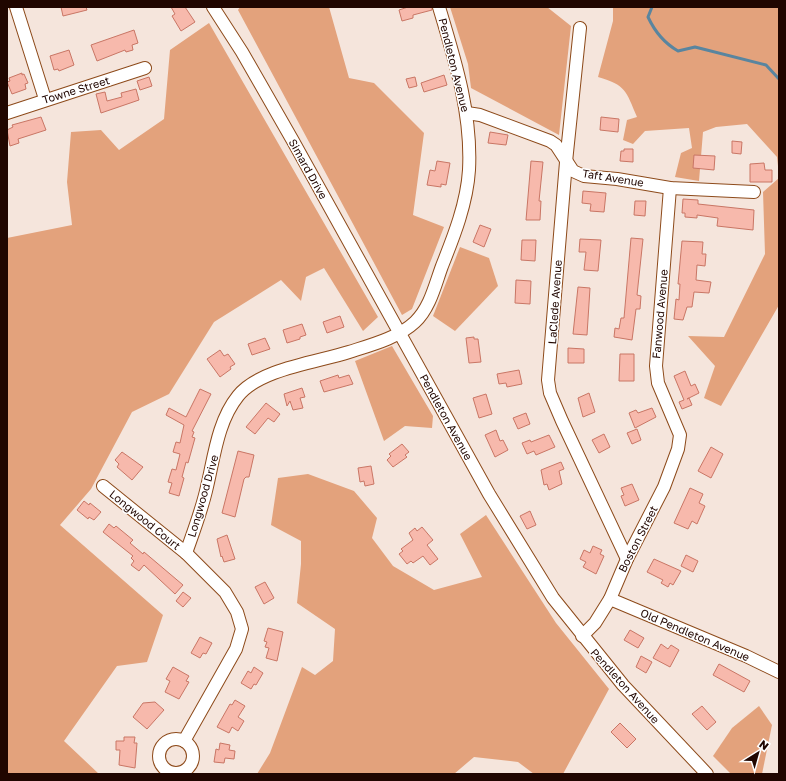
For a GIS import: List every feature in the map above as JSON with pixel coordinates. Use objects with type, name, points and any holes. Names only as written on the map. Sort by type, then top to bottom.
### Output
[{"type":"street","points":[[16,7],[45,99]]},
{"type":"street","name":"Simard Drive","points":[[213,7],[242,52],[400,334]]},
{"type":"street","name":"Pendleton Avenue","points":[[438,7],[449,40],[467,113],[469,170],[463,206],[432,294],[422,315],[400,334],[493,501],[553,598],[622,685],[707,774]]},
{"type":"street","name":"LaClede Avenue","points":[[580,28],[566,162],[548,380],[550,393],[599,504],[627,559]]},
{"type":"street","name":"Towne Street","points":[[7,113],[45,99],[146,68]]},
{"type":"street","name":"Taft Avenue","points":[[467,113],[480,115],[550,141],[556,145],[566,162],[573,170],[584,176],[617,179],[670,188],[754,192]]},
{"type":"street","name":"Fanwood Avenue","points":[[670,188],[656,366],[658,383],[680,435]]},
{"type":"street","name":"Longwood Drive","points":[[186,553],[206,492],[219,434],[232,404],[238,395],[264,377],[300,365],[350,352],[400,334]]},
{"type":"street","name":"Boston Street","points":[[582,636],[595,623],[610,598],[627,559],[664,487],[678,449],[680,435]]},
{"type":"street","name":"Longwood Court","points":[[103,486],[186,553]]},
{"type":"street","points":[[184,741],[236,648],[242,630],[237,612],[225,592],[186,553]]},
{"type":"street","name":"Old Pendleton Avenue","points":[[610,598],[779,672]]},
{"type":"street","points":[[174,739],[184,741],[189,745],[193,756],[189,767],[180,773],[163,771],[159,759],[161,748],[164,744],[174,739]]},
{"type":"shaded area","points":[[240,7],[329,7],[349,78],[374,83],[424,133],[413,215],[444,227],[412,309],[402,315],[238,10]]},
{"type":"shaded area","points":[[450,7],[547,7],[571,26],[559,135],[471,88],[468,64]]},
{"type":"shaded area","points":[[613,7],[779,7],[779,175],[777,157],[747,124],[716,127],[703,132],[699,181],[675,177],[681,153],[692,148],[689,128],[645,131],[633,144],[623,140],[627,120],[637,117],[624,90],[614,83],[598,77],[613,21]]},
{"type":"shaded area","points":[[209,23],[378,317],[363,331],[324,268],[306,277],[301,301],[281,280],[214,322],[169,394],[132,412],[91,489],[60,525],[163,615],[147,662],[117,666],[64,741],[99,774],[7,774],[7,238],[72,225],[67,182],[71,132],[101,130],[119,150],[164,119],[170,50]]},
{"type":"shaded area","points":[[779,178],[779,305],[721,406],[704,398],[715,366],[688,336],[724,337],[765,254],[763,192]]},
{"type":"shaded area","points":[[460,247],[489,258],[498,286],[455,331],[433,316]]},
{"type":"shaded area","points":[[392,346],[433,416],[432,428],[405,426],[384,441],[355,361]]},
{"type":"shaded area","points":[[308,474],[354,491],[377,518],[372,538],[393,566],[434,590],[482,577],[460,534],[486,515],[556,623],[609,689],[563,774],[534,774],[518,762],[474,757],[454,774],[257,774],[270,753],[302,667],[315,675],[333,661],[335,629],[297,603],[301,564],[301,541],[271,525],[278,478]]},
{"type":"shaded area","points":[[759,706],[772,725],[762,774],[731,774],[713,756],[732,728]]},
{"type":"building","points":[[61,7],[86,7],[87,10],[63,16]]},
{"type":"building","points":[[171,7],[185,7],[195,22],[181,31],[172,16],[175,14]]},
{"type":"building","points":[[408,7],[432,7],[432,10],[413,15],[413,18],[402,21],[399,10]]},
{"type":"building","points":[[134,30],[138,43],[132,45],[133,50],[126,52],[125,50],[97,61],[91,45]]},
{"type":"building","points":[[69,50],[74,65],[59,71],[58,69],[54,70],[50,56]]},
{"type":"building","points":[[22,73],[22,75],[24,74],[28,83],[25,84],[26,89],[12,94],[7,82],[10,81],[9,78]]},
{"type":"building","points":[[444,75],[447,85],[424,92],[421,83]]},
{"type":"building","points":[[149,77],[152,86],[140,90],[137,81]]},
{"type":"building","points":[[415,77],[417,86],[409,88],[406,79]]},
{"type":"building","points":[[136,89],[139,100],[101,113],[96,94],[105,92],[107,101],[122,97],[121,93]]},
{"type":"building","points":[[41,117],[46,130],[18,139],[19,143],[10,146],[7,130],[13,127],[12,125]]},
{"type":"building","points":[[601,117],[619,119],[618,132],[600,130]]},
{"type":"building","points":[[490,132],[508,135],[506,145],[488,143]]},
{"type":"building","points":[[732,141],[742,142],[741,154],[732,153]]},
{"type":"building","points":[[624,149],[633,149],[633,162],[620,161],[621,151],[624,151]]},
{"type":"building","points":[[694,155],[715,156],[714,170],[693,168]]},
{"type":"building","points":[[437,161],[450,163],[446,185],[441,184],[441,187],[427,185],[430,170],[435,171]]},
{"type":"building","points":[[531,161],[543,162],[539,201],[541,201],[540,220],[526,220]]},
{"type":"building","points":[[764,163],[765,170],[772,170],[772,182],[750,182],[750,164]]},
{"type":"building","points":[[583,191],[606,193],[604,212],[590,211],[591,204],[582,203]]},
{"type":"building","points":[[683,199],[698,200],[698,204],[754,210],[753,230],[717,226],[718,218],[697,215],[697,218],[685,217],[685,213],[682,213]]},
{"type":"building","points":[[635,201],[646,201],[645,216],[634,215]]},
{"type":"building","points":[[480,225],[491,229],[484,247],[473,242]]},
{"type":"building","points":[[631,238],[643,239],[637,295],[641,296],[640,309],[636,309],[632,340],[614,337],[615,328],[619,329],[621,318],[624,318]]},
{"type":"building","points":[[580,239],[601,240],[598,271],[584,270],[586,252],[579,252]]},
{"type":"building","points":[[522,240],[536,240],[535,261],[521,260]]},
{"type":"building","points":[[682,241],[703,242],[702,254],[706,254],[705,266],[697,265],[696,280],[711,282],[709,293],[694,292],[692,307],[687,307],[683,320],[674,319],[676,299],[679,300],[680,284],[678,284]]},
{"type":"building","points":[[516,280],[531,281],[530,304],[515,303]]},
{"type":"building","points":[[578,287],[590,288],[587,335],[573,334]]},
{"type":"building","points":[[340,316],[344,327],[327,333],[323,322]]},
{"type":"building","points":[[302,324],[306,335],[300,337],[300,339],[287,343],[283,330]]},
{"type":"building","points":[[474,337],[474,339],[478,339],[481,362],[469,363],[466,338]]},
{"type":"building","points":[[265,338],[270,349],[252,355],[248,344]]},
{"type":"building","points":[[568,348],[584,349],[584,363],[568,363]]},
{"type":"building","points":[[220,350],[224,356],[228,354],[235,364],[220,377],[207,359]]},
{"type":"building","points":[[620,354],[634,354],[634,381],[619,381]]},
{"type":"building","points":[[519,370],[522,384],[507,387],[506,383],[499,384],[497,374]]},
{"type":"building","points":[[685,371],[691,386],[695,384],[699,393],[689,398],[692,405],[682,409],[679,402],[684,400],[674,376]]},
{"type":"building","points":[[338,375],[339,378],[349,375],[353,384],[324,392],[320,381]]},
{"type":"building","points":[[302,388],[305,397],[300,398],[303,408],[293,410],[290,401],[287,406],[284,394]]},
{"type":"building","points":[[200,389],[211,394],[192,431],[194,432],[192,437],[195,438],[188,463],[186,462],[182,477],[184,478],[179,496],[169,493],[172,483],[168,482],[172,469],[176,470],[180,454],[173,452],[176,442],[180,443],[184,425],[166,415],[169,408],[186,417]]},
{"type":"building","points":[[589,393],[595,412],[583,417],[578,398]]},
{"type":"building","points":[[486,394],[492,414],[479,418],[473,398]]},
{"type":"building","points":[[266,403],[280,414],[274,422],[268,418],[255,434],[246,427]]},
{"type":"building","points":[[652,408],[656,417],[635,428],[629,413],[636,410],[638,413]]},
{"type":"building","points":[[526,413],[530,424],[518,429],[513,418]]},
{"type":"building","points":[[637,429],[641,440],[632,444],[627,433]]},
{"type":"building","points":[[496,430],[500,441],[503,440],[508,450],[495,457],[485,435]]},
{"type":"building","points":[[604,434],[610,447],[599,453],[592,440]]},
{"type":"building","points":[[549,435],[555,447],[536,455],[534,451],[527,454],[522,443],[530,440],[531,442]]},
{"type":"building","points":[[402,444],[409,452],[405,455],[407,457],[393,467],[387,460],[391,456],[389,454]]},
{"type":"building","points":[[711,447],[723,454],[711,478],[698,471]]},
{"type":"building","points":[[238,451],[254,455],[249,477],[244,479],[235,517],[222,513]]},
{"type":"building","points":[[122,452],[143,467],[132,480],[117,467],[119,464],[115,460]]},
{"type":"building","points":[[561,462],[564,469],[559,471],[562,484],[549,490],[547,484],[544,485],[541,470]]},
{"type":"building","points":[[371,466],[374,484],[365,486],[364,481],[360,482],[358,468]]},
{"type":"building","points":[[632,484],[639,500],[625,506],[621,496],[624,495],[621,488]]},
{"type":"building","points":[[690,488],[703,494],[699,503],[705,506],[697,524],[692,521],[688,529],[674,523]]},
{"type":"building","points":[[84,501],[89,505],[90,503],[101,512],[94,520],[89,517],[88,519],[77,510]]},
{"type":"building","points":[[530,511],[536,525],[527,529],[520,516]]},
{"type":"building","points":[[109,524],[114,528],[116,526],[133,540],[130,543],[143,554],[144,552],[183,585],[175,594],[144,565],[139,571],[131,565],[134,561],[131,558],[133,556],[103,532]]},
{"type":"building","points":[[422,527],[433,540],[427,545],[438,559],[430,565],[423,556],[413,563],[411,561],[407,564],[399,554],[403,551],[401,549],[413,540],[409,533],[415,528],[417,531]]},
{"type":"building","points":[[227,535],[235,559],[224,562],[222,556],[221,557],[217,539]]},
{"type":"building","points":[[593,546],[602,550],[600,554],[604,556],[596,574],[583,567],[586,562],[580,559],[584,550],[590,553]]},
{"type":"building","points":[[686,555],[698,561],[693,572],[681,566]]},
{"type":"building","points":[[654,559],[681,571],[673,585],[670,583],[668,587],[661,583],[663,580],[647,572]]},
{"type":"building","points":[[265,582],[274,598],[264,604],[255,587]]},
{"type":"building","points":[[183,592],[191,598],[183,607],[176,601]]},
{"type":"building","points":[[268,628],[283,632],[277,661],[266,658],[269,648],[265,647],[267,642],[264,641]]},
{"type":"building","points":[[630,630],[644,638],[638,648],[624,640]]},
{"type":"building","points":[[200,637],[212,643],[206,654],[203,653],[200,658],[191,653]]},
{"type":"building","points":[[661,644],[668,649],[671,645],[679,650],[670,667],[653,658]]},
{"type":"building","points":[[641,656],[652,662],[646,673],[636,667]]},
{"type":"building","points":[[719,664],[750,681],[744,692],[713,675]]},
{"type":"building","points":[[173,667],[189,676],[186,681],[189,682],[179,699],[165,692],[170,681],[166,679]]},
{"type":"building","points":[[254,667],[263,673],[256,685],[254,684],[251,689],[241,683],[248,671],[251,673]]},
{"type":"building","points":[[235,700],[245,706],[238,717],[244,721],[238,731],[232,727],[229,733],[217,727],[230,704],[232,705]]},
{"type":"building","points":[[155,702],[164,710],[147,729],[133,717],[143,703]]},
{"type":"building","points":[[702,706],[716,722],[707,730],[692,714]]},
{"type":"building","points":[[620,723],[636,739],[627,748],[611,732]]},
{"type":"building","points":[[124,737],[135,737],[134,743],[137,743],[135,768],[119,765],[120,750],[116,750],[116,741],[124,741]]},
{"type":"building","points":[[220,743],[230,745],[229,750],[235,751],[234,759],[225,758],[224,763],[214,762],[216,749],[219,750]]},
{"type":"waterway","points":[[652,7],[648,17],[654,28],[664,41],[678,51],[695,47],[766,65],[779,79]]}]
